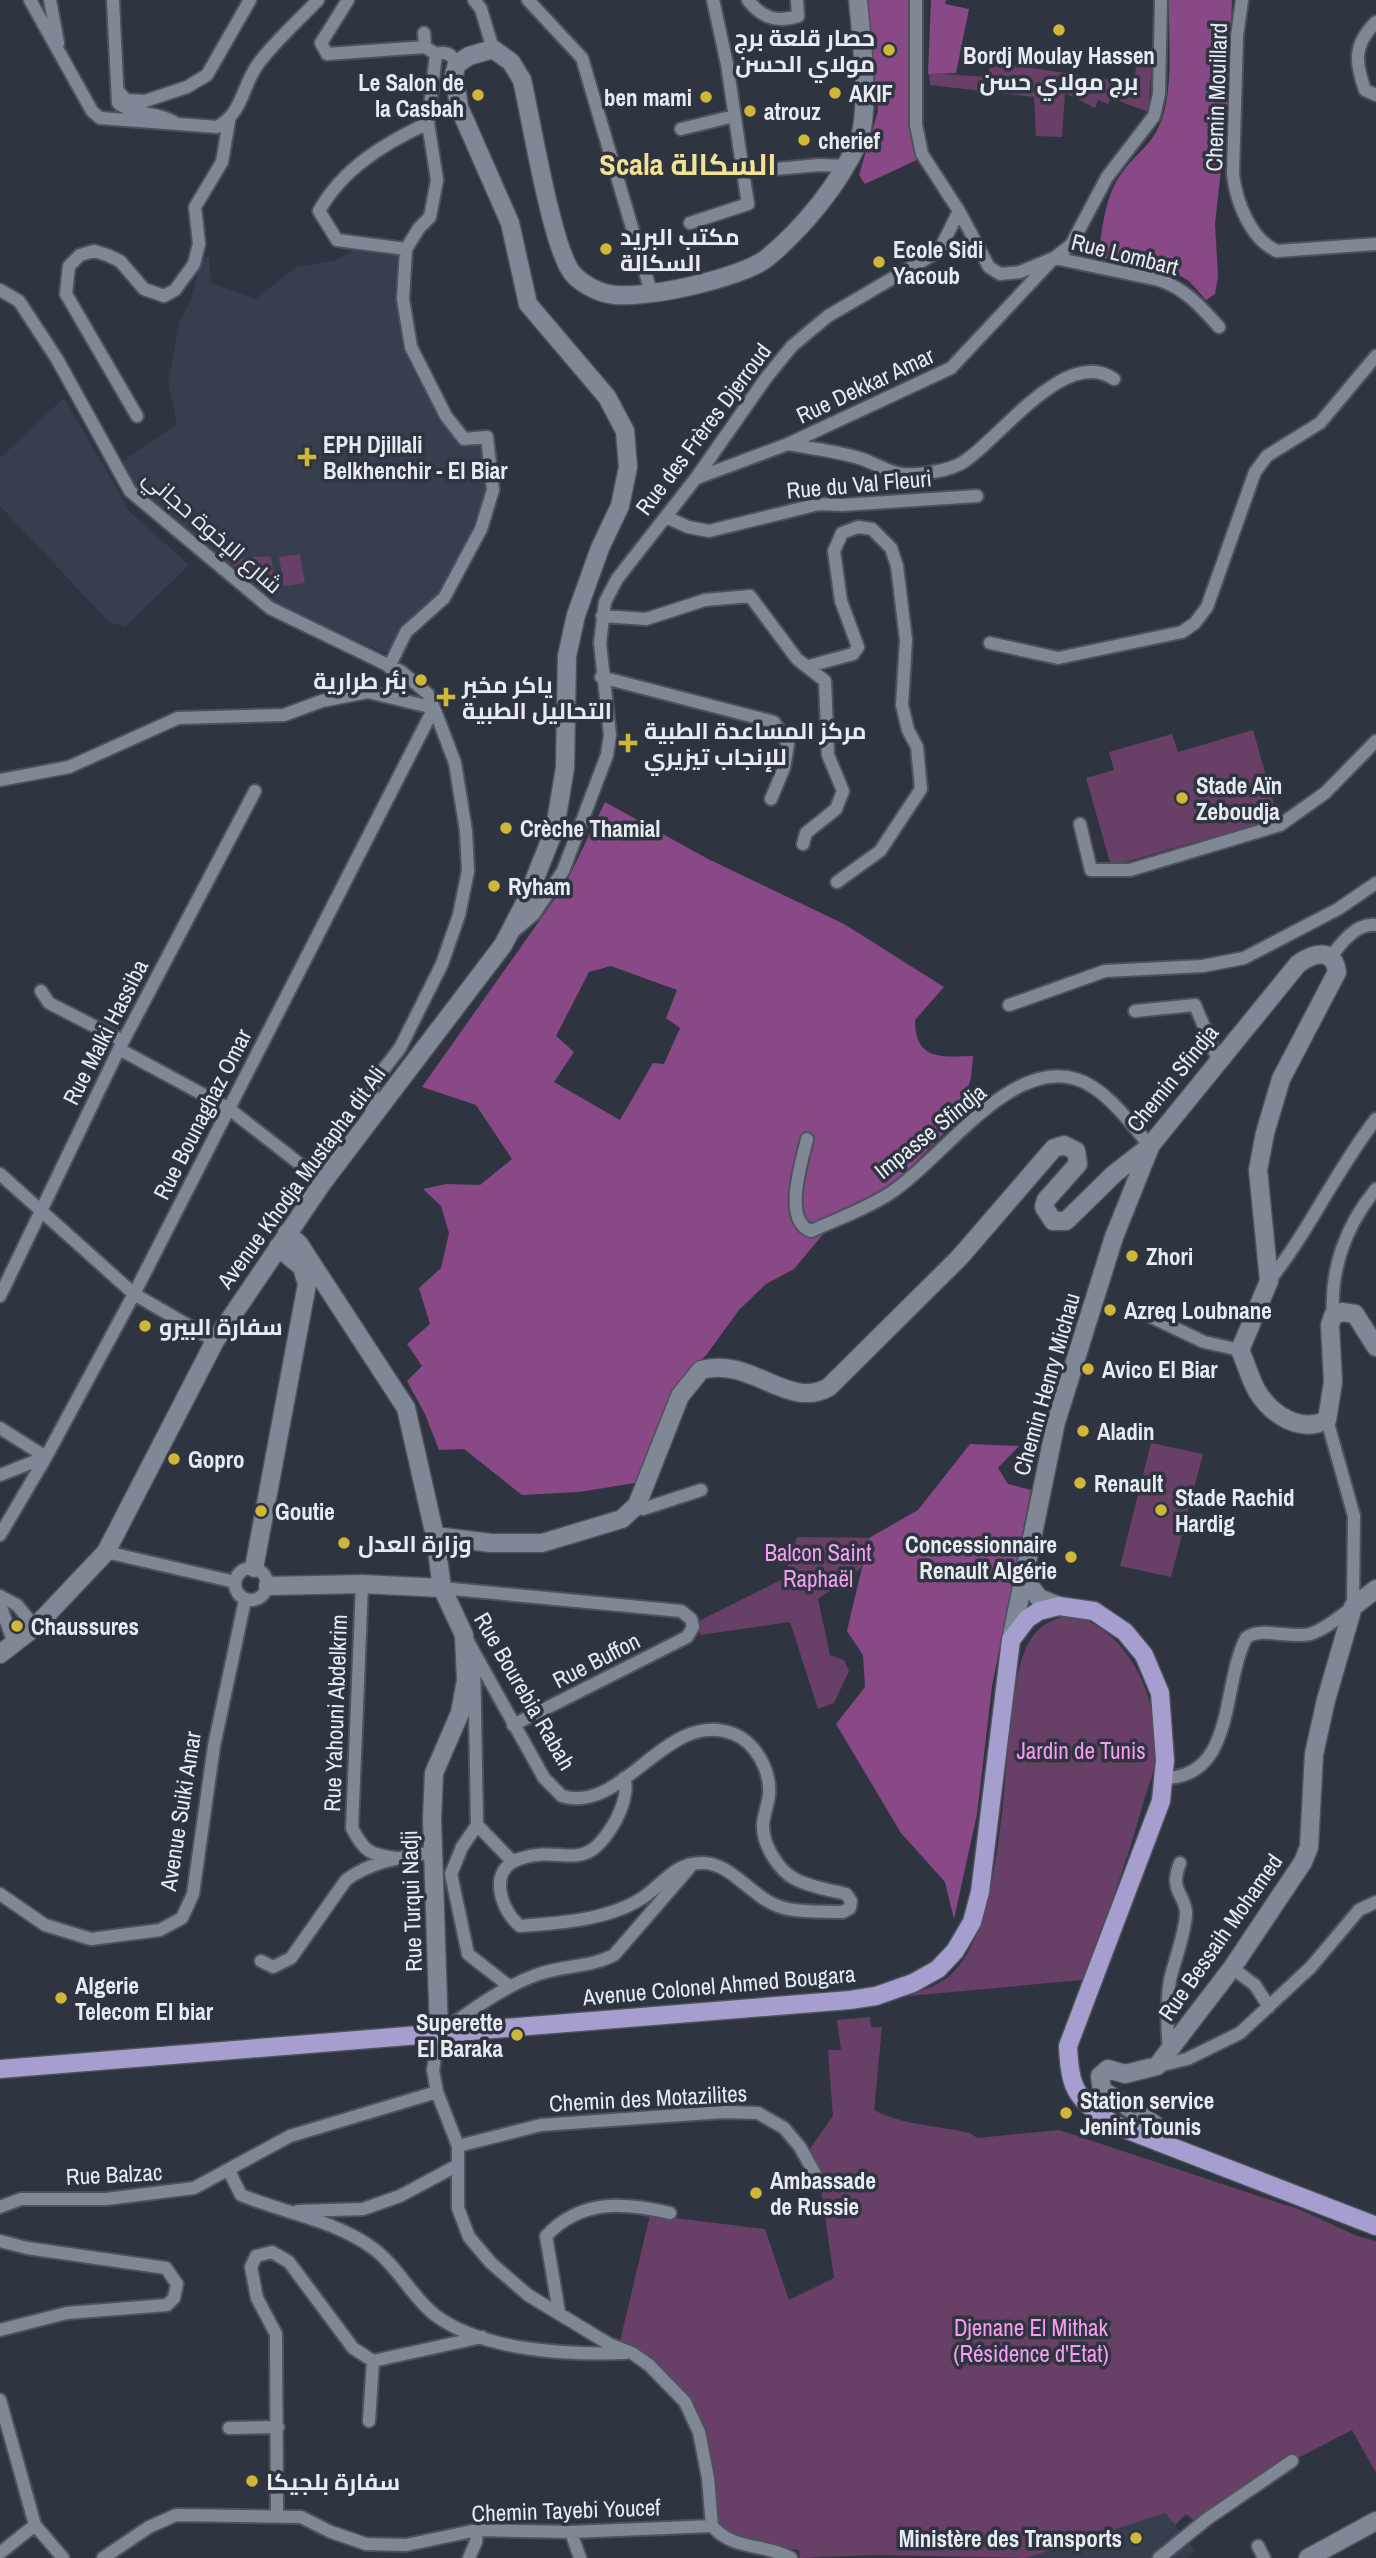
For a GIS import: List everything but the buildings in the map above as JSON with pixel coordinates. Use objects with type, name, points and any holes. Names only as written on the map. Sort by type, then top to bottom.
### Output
[{"type":"main road","points":[[1011,1640],[1027,1619],[1039,1611],[1059,1606],[1094,1611],[1125,1632],[1144,1655],[1160,1693],[1165,1727],[1161,1801],[1068,2046],[1070,2076],[1079,2098],[1115,2125],[1376,2226]]},
{"type":"main road","name":"Avenue Colonel Ahmed Bougara","points":[[0,2069],[857,1999],[913,1983],[937,1969],[955,1951],[972,1922],[980,1892],[1011,1640]]},
{"type":"street","points":[[30,0],[92,111],[100,117],[217,127],[229,121]]},
{"type":"street","points":[[50,0],[59,50]]},
{"type":"street","points":[[113,0],[118,103],[127,110],[160,114],[177,124]]},
{"type":"street","points":[[119,92],[126,100],[145,101],[187,87],[207,75],[250,0]]},
{"type":"street","points":[[137,416],[66,294],[69,266],[80,255],[94,251],[120,261],[144,289],[164,296],[175,290],[194,264],[199,244],[195,207],[222,162],[229,121],[241,102],[256,67],[318,0]]},
{"type":"street","points":[[348,0],[321,43],[327,54],[445,52],[452,55],[457,64],[469,56],[493,49]]},
{"type":"street","points":[[474,0],[481,9],[493,49],[511,62],[522,80],[558,244],[572,273],[589,286],[607,294],[629,296],[735,275],[755,267],[799,228],[845,166],[858,142],[864,114],[858,0]]},
{"type":"street","points":[[528,0],[582,58],[650,292]]},
{"type":"street","points":[[691,223],[748,204],[727,64],[713,0]]},
{"type":"street","points":[[748,0],[764,14],[784,21],[798,16],[797,0]]},
{"type":"street","points":[[916,0],[914,66],[918,135],[922,154],[959,211]]},
{"type":"street","name":"Rue Dekkar Amar","points":[[696,478],[788,444],[951,368],[1054,258],[1071,245],[1107,177],[1154,116],[1159,94],[1161,0]]},
{"type":"street","name":"Chemin Mouillard","points":[[1242,0],[1237,36],[1233,174],[1236,195],[1255,233],[1268,247],[1277,251],[1376,244]]},
{"type":"street","points":[[1376,22],[1362,41],[1356,64],[1376,103]]},
{"type":"street","points":[[389,667],[407,632],[444,598],[461,570],[481,528],[493,490],[487,437],[464,439],[446,416],[411,347],[403,299],[407,249],[419,228],[430,217],[437,180],[428,123],[431,51],[424,33]]},
{"type":"street","name":"Avenue Khodja Mustapha dit Ali","points":[[7,1648],[35,1627],[106,1552],[215,1341],[323,1182],[508,936],[526,901],[557,820],[565,768],[566,673],[571,633],[600,548],[620,506],[628,467],[625,430],[607,397],[527,304],[510,223],[459,107],[454,74],[457,64]]},
{"type":"street","points":[[681,128],[734,116]]},
{"type":"street","points":[[407,249],[337,240],[319,211],[329,193],[382,145],[428,123]]},
{"type":"street","points":[[743,172],[819,165],[845,166]]},
{"type":"street","name":"Rue Lombart","points":[[959,211],[989,267],[1000,274],[1020,272],[1054,258],[1176,285],[1193,298],[1219,327]]},
{"type":"street","name":"Rue des Frères Djerroud","points":[[508,936],[534,914],[554,887],[604,765],[610,735],[601,677],[602,616],[617,579],[636,551],[696,478],[766,378],[792,346],[828,316],[939,251],[959,211]]},
{"type":"street","name":"شارع الإخوة حجاني","points":[[0,290],[19,301],[57,359],[130,491],[270,608],[402,672],[428,694],[455,763],[466,831],[468,872],[459,915],[442,964],[400,1048],[373,1083],[371,1116]]},
{"type":"street","points":[[990,643],[1058,658],[1172,635],[1189,628],[1207,607],[1255,472],[1267,456],[1320,423],[1376,356]]},
{"type":"street","points":[[788,444],[862,459],[900,474],[934,471],[964,463],[1043,391],[1065,379],[1094,371],[1103,372],[1114,379]]},
{"type":"street","name":"Rue du Val Fleuri","points":[[666,517],[688,527],[709,531],[819,504],[842,505],[977,496]]},
{"type":"street","points":[[842,505],[858,527]]},
{"type":"street","points":[[809,666],[853,653],[858,647],[841,601],[834,551],[842,533],[858,527],[872,528],[891,548],[897,566],[906,640],[901,705],[908,730],[917,747],[921,789],[880,851],[837,882]]},
{"type":"street","points":[[602,616],[646,619],[705,600],[750,596],[797,659],[825,681],[828,755],[843,791],[836,809],[806,833],[803,844]]},
{"type":"street","points":[[601,677],[774,722],[788,744],[784,768],[771,799]]},
{"type":"street","points":[[0,780],[69,767],[178,718],[284,715],[321,701],[368,692],[434,708]]},
{"type":"street","name":"Rue Bounaghaz Omar","points":[[0,1535],[46,1457],[134,1294],[434,708]]},
{"type":"street","points":[[1080,824],[1091,870],[1130,870],[1280,825],[1325,793],[1376,741]]},
{"type":"street","name":"Rue Malki Hassiba","points":[[1,1292],[121,1045],[255,791]]},
{"type":"street","points":[[1009,1006],[1105,971],[1203,966],[1244,958],[1338,909],[1376,883]]},
{"type":"street","points":[[1269,1281],[1258,1170],[1281,1079],[1337,972],[1331,957],[1346,937],[1370,925],[1376,925]]},
{"type":"street","name":"Chemin Sfindja","points":[[637,1505],[680,1396],[701,1370],[724,1366],[800,1394],[822,1391],[960,1257],[1055,1148],[1067,1145],[1079,1157],[1077,1167],[1045,1203],[1047,1217],[1060,1223],[1066,1221],[1114,1174],[1150,1146],[1298,964],[1310,956],[1322,953],[1331,957]]},
{"type":"street","points":[[41,990],[48,1003],[228,1108],[323,1182]]},
{"type":"street","points":[[1135,1011],[1195,1005],[1218,1060]]},
{"type":"street","name":"Impasse Sfindja","points":[[807,1139],[796,1188],[797,1216],[801,1226],[811,1231],[893,1192],[990,1107],[1039,1078],[1065,1076],[1090,1085],[1150,1146]]},
{"type":"street","points":[[1376,1119],[1353,1149],[1298,1244],[1269,1281],[1240,1350],[1258,1392],[1274,1411],[1298,1425],[1314,1426],[1327,1420],[1333,1382],[1331,1293],[1338,1257],[1360,1208],[1376,1189]]},
{"type":"street","name":"Chemin Henry Michau","points":[[1011,1640],[1056,1422],[1114,1237],[1150,1146]]},
{"type":"street","points":[[0,1174],[134,1294],[215,1341]]},
{"type":"street","name":"Rue Bourebia Rabah","points":[[283,1240],[296,1241],[310,1271],[406,1408],[435,1536],[442,1588],[464,1635],[549,1786],[562,1796],[587,1798],[624,1778],[669,1744],[698,1733],[722,1731],[744,1740],[758,1754],[768,1777],[770,1793],[763,1826],[773,1856],[795,1879],[846,1894],[851,1906],[843,1912],[783,1908],[741,1884],[724,1868],[715,1864],[694,1863]]},
{"type":"street","points":[[254,1568],[310,1271]]},
{"type":"street","points":[[1141,1312],[1204,1342],[1240,1350]]},
{"type":"street","points":[[1333,1316],[1346,1312],[1359,1317],[1376,1347]]},
{"type":"street","name":"Rue Bessaih Mohamed","points":[[1163,2059],[1232,1968],[1296,1873],[1309,1847],[1314,1754],[1326,1700],[1353,1607],[1354,1516],[1327,1420]]},
{"type":"street","points":[[0,1429],[46,1457]]},
{"type":"street","points":[[0,1475],[46,1457]]},
{"type":"street","points":[[435,1536],[491,1544],[542,1543],[612,1524],[631,1513],[637,1505],[643,1509],[701,1490]]},
{"type":"street","points":[[106,1552],[235,1583]]},
{"type":"street","points":[[254,1568],[263,1572],[268,1586],[260,1598],[245,1600],[237,1592],[235,1583],[239,1573],[254,1568]]},
{"type":"street","points":[[1023,1577],[1039,1598],[1059,1606]]},
{"type":"street","points":[[268,1586],[362,1584],[442,1588]]},
{"type":"street","name":"Rue Yahouni Abdelkrim","points":[[362,1584],[350,1810],[352,1828],[359,1843],[373,1855],[396,1858]]},
{"type":"street","name":"Rue Buffon","points":[[442,1588],[681,1612],[691,1619],[693,1628],[687,1637],[513,1725]]},
{"type":"street","points":[[1163,1778],[1180,1778],[1194,1773],[1212,1754],[1246,1638],[1258,1632],[1290,1637],[1311,1634],[1376,1589]]},
{"type":"street","points":[[0,1596],[17,1605],[35,1627]]},
{"type":"street","name":"Avenue Suiki Amar","points":[[0,1894],[45,1926],[92,1939],[160,1930],[182,1918],[193,1894],[215,1746],[245,1600]]},
{"type":"street","points":[[0,1605],[7,1648]]},
{"type":"street","name":"Rue Turqui Nadji","points":[[464,1635],[466,1680],[460,1713],[434,1773],[433,1852],[439,2033],[433,2070],[437,2092],[458,2146],[458,2208],[469,2236],[491,2263],[528,2295],[609,2344],[632,2353],[649,2365],[685,2402],[699,2432],[708,2478],[712,2526]]},
{"type":"street","points":[[474,1653],[477,1825],[462,1847],[451,1874],[468,1954],[509,1986]]},
{"type":"street","points":[[624,1778],[626,1792],[618,1816],[594,1850],[576,1856],[543,1856],[513,1862],[506,1869],[499,1886],[507,1913],[520,1926],[607,1914],[640,1900],[672,1871],[694,1863]]},
{"type":"street","points":[[477,1825],[513,1862]]},
{"type":"street","points":[[261,1961],[273,1967],[291,1958],[346,1881],[357,1872],[396,1858],[433,1852]]},
{"type":"street","points":[[439,2033],[509,1986],[538,1974],[588,1965],[614,1955],[694,1863]]},
{"type":"street","points":[[1163,2059],[1170,1982],[1186,1913],[1176,1891],[1175,1876],[1180,1863]]},
{"type":"street","points":[[1159,2142],[1154,2124],[1104,2092],[1099,2081],[1101,2074],[1108,2069],[1125,2074],[1163,2059],[1187,2059],[1233,2037],[1311,1968],[1359,1910],[1376,1902]]},
{"type":"street","points":[[1232,1968],[1255,1985],[1269,2007]]},
{"type":"street","name":"Rue Balzac","points":[[0,2207],[20,2199],[151,2195],[194,2188],[290,2136],[437,2092]]},
{"type":"street","name":"Chemin des Motazilites","points":[[458,2146],[541,2124],[724,2112],[758,2113],[784,2128],[800,2147],[815,2174]]},
{"type":"street","points":[[292,2211],[363,2209],[400,2196],[456,2166]]},
{"type":"street","points":[[229,2171],[241,2195],[292,2211],[373,2248],[404,2278],[434,2314],[458,2328],[482,2337],[584,2354],[632,2353]]},
{"type":"street","points":[[559,2312],[545,2236],[559,2222],[592,2208],[629,2204],[670,2213]]},
{"type":"street","points":[[0,2241],[27,2248],[166,2268],[174,2275],[177,2289],[167,2305],[67,2314],[0,2330]]},
{"type":"street","points":[[277,2516],[276,2334],[257,2298],[251,2267],[256,2256],[272,2252],[289,2262],[354,2348],[373,2361],[482,2337]]},
{"type":"street","points":[[369,2421],[373,2361]]},
{"type":"street","points":[[0,2400],[35,2525],[63,2558]]},
{"type":"street","points":[[229,2428],[278,2427]]},
{"type":"street","points":[[1160,2558],[1207,2519],[1292,2462]]},
{"type":"street","name":"Chemin Tayebi Youcef","points":[[103,2558],[149,2527],[176,2515],[302,2517],[331,2532],[366,2543],[406,2545],[477,2530],[571,2532],[712,2526]]},
{"type":"street","points":[[1308,2558],[1376,2521]]},
{"type":"street","points":[[0,2553],[35,2525]]},
{"type":"street","points":[[712,2526],[722,2537],[743,2546],[791,2558]]},
{"type":"street","points":[[469,2558],[476,2542],[477,2530]]},
{"type":"street","points":[[571,2532],[580,2558]]},
{"type":"shaded area","points":[[866,0],[915,0],[921,158],[865,184],[859,175],[878,111]]},
{"type":"shaded area","points":[[931,0],[946,0],[945,4],[969,9],[956,73],[928,74]]},
{"type":"shaded area","points":[[1169,0],[1232,0],[1228,105],[1215,224],[1218,276],[1215,294],[1206,300],[1189,281],[1174,272],[1098,257],[1105,212],[1112,190],[1124,170],[1154,136],[1166,105],[1169,75]]},
{"type":"shaded area","name":"EPH Djillali Belkhenchir - El Biar","points":[[353,250],[396,255],[404,270],[411,341],[460,443],[483,443],[486,489],[466,546],[435,599],[400,633],[388,654],[271,603],[129,482],[119,464],[177,424],[168,382],[180,321],[191,300],[201,261],[209,256],[211,283],[256,299],[296,267],[337,260]]},
{"type":"shaded area","points":[[64,398],[130,512],[189,565],[125,627],[109,622],[0,506],[0,458]]},
{"type":"shaded area","points":[[605,802],[708,859],[844,924],[944,987],[915,1020],[920,1043],[932,1054],[973,1056],[971,1078],[958,1119],[905,1173],[829,1227],[794,1269],[766,1284],[739,1310],[707,1354],[683,1380],[659,1424],[652,1460],[641,1482],[579,1492],[522,1495],[464,1449],[439,1450],[425,1414],[407,1381],[422,1366],[407,1344],[430,1324],[419,1288],[441,1268],[449,1233],[441,1206],[423,1189],[446,1184],[480,1185],[512,1159],[476,1105],[422,1087],[566,883]],"holes":[[[611,966],[677,990],[666,1018],[680,1028],[664,1064],[653,1063],[620,1120],[554,1082],[574,1052],[556,1036],[589,972]]]},
{"type":"shaded area","points":[[970,1444],[1019,1446],[998,1468],[1008,1484],[1031,1490],[992,1686],[977,1814],[954,1919],[945,1882],[901,1833],[836,1724],[865,1687],[863,1655],[847,1631],[869,1538],[918,1510]]},
{"type":"shaded area","name":"Ministère des Transports","points":[[1165,2512],[1195,2551],[1187,2558],[1026,2558]]},
{"type":"green space","points":[[1138,51],[1153,52],[1148,112],[1111,98],[1108,104],[1098,100],[1095,108],[1065,93],[1062,137],[1036,136],[1034,97],[930,85],[929,73],[988,77],[991,62],[1134,83]]},
{"type":"green space","points":[[300,554],[305,583],[284,586],[279,557]]},
{"type":"green space","points":[[271,556],[276,591],[271,595],[226,559]]},
{"type":"green space","name":"Stade Aïn Zeboudja","points":[[1253,730],[1278,818],[1111,866],[1086,778],[1114,770],[1109,752],[1172,734],[1178,752]]},
{"type":"green space","name":"Stade Rachid Hardig","points":[[1151,1443],[1203,1454],[1171,1577],[1120,1566]]},
{"type":"green space","name":"Balcon Saint Raphaël","points":[[797,1537],[869,1538],[861,1568],[818,1599],[830,1655],[844,1660],[849,1671],[834,1703],[818,1709],[790,1622],[700,1635],[699,1621],[783,1579]]},
{"type":"green space","name":"Jardin de Tunis","points":[[1070,1614],[1091,1623],[1125,1651],[1146,1690],[1155,1734],[1155,1763],[1150,1781],[1122,1870],[1082,1980],[908,1996],[947,1978],[966,1956],[980,1925],[991,1888],[998,1847],[1010,1727],[1021,1662],[1027,1645],[1040,1628]]},
{"type":"green space","name":"Djenane El Mithak (Résidence d'Etat)","points":[[870,2017],[871,2027],[882,2027],[874,2110],[885,2115],[970,2133],[977,2138],[1059,2130],[1301,2210],[1357,2236],[1376,2241],[1376,2473],[1352,2430],[1296,2459],[1198,2524],[1186,2514],[1175,2525],[1165,2513],[1026,2558],[875,2555],[800,2558],[799,2550],[747,2540],[718,2524],[706,2443],[693,2409],[667,2374],[645,2355],[620,2341],[650,2215],[765,2229],[789,2300],[834,2278],[819,2175],[807,2153],[833,2116],[828,2050],[841,2050],[837,2020]]},
{"type":"place","name":"Bordj Moulay Hassen برج مولاي حسن","points":[[1059,30]]},
{"type":"place","name":"حصار قلعة برج مولاي الحسن","points":[[889,50]]},
{"type":"place","name":"AKIF","points":[[835,93]]},
{"type":"place","name":"Le Salon de la Casbah","points":[[478,95]]},
{"type":"place","name":"ben mami","points":[[706,97]]},
{"type":"place","name":"atrouz","points":[[750,111]]},
{"type":"place","name":"cherief","points":[[804,140]]},
{"type":"place","name":"مكتب البريد السكالة","points":[[606,249]]},
{"type":"place","name":"Ecole Sidi Yacoub","points":[[879,262]]},
{"type":"place","name":"EPH Djillali Belkhenchir - El Biar","points":[[307,457]]},
{"type":"place","name":"بئر طرارية","points":[[421,680]]},
{"type":"place","name":"ياكر مخبر التحاليل الطبية","points":[[446,697]]},
{"type":"place","name":"مركز المساعدة الطبية للإنجاب تيزيري","points":[[628,743]]},
{"type":"place","name":"Stade Aïn Zeboudja","points":[[1182,798]]},
{"type":"place","name":"Crèche Thamial","points":[[506,828]]},
{"type":"place","name":"Ryham","points":[[494,886]]},
{"type":"place","name":"Zhori","points":[[1132,1256]]},
{"type":"place","name":"Azreq Loubnane","points":[[1110,1310]]},
{"type":"place","name":"سفارة البيرو","points":[[145,1326]]},
{"type":"place","name":"Avico El Biar","points":[[1088,1369]]},
{"type":"place","name":"Aladin","points":[[1083,1431]]},
{"type":"place","name":"Gopro","points":[[174,1459]]},
{"type":"place","name":"Renault","points":[[1080,1483]]},
{"type":"place","name":"Stade Rachid Hardig","points":[[1161,1510]]},
{"type":"place","name":"Goutie","points":[[261,1511]]},
{"type":"place","name":"وزارة العدل","points":[[344,1543]]},
{"type":"place","name":"Concessionnaire Renault Algérie","points":[[1071,1557]]},
{"type":"place","name":"Chaussures","points":[[17,1626]]},
{"type":"place","name":"Algerie Telecom El biar","points":[[61,1998]]},
{"type":"place","name":"Superette El Baraka","points":[[517,2035]]},
{"type":"place","name":"Station service Jenint Tounis","points":[[1066,2113]]},
{"type":"place","name":"Ambassade de Russie","points":[[756,2193]]},
{"type":"place","name":"سفارة بلجيكا","points":[[252,2481]]},
{"type":"place","name":"Ministère des Transports","points":[[1136,2538]]},
{"type":"district","name":"Scala السكالة","points":[[688,164]]}]
